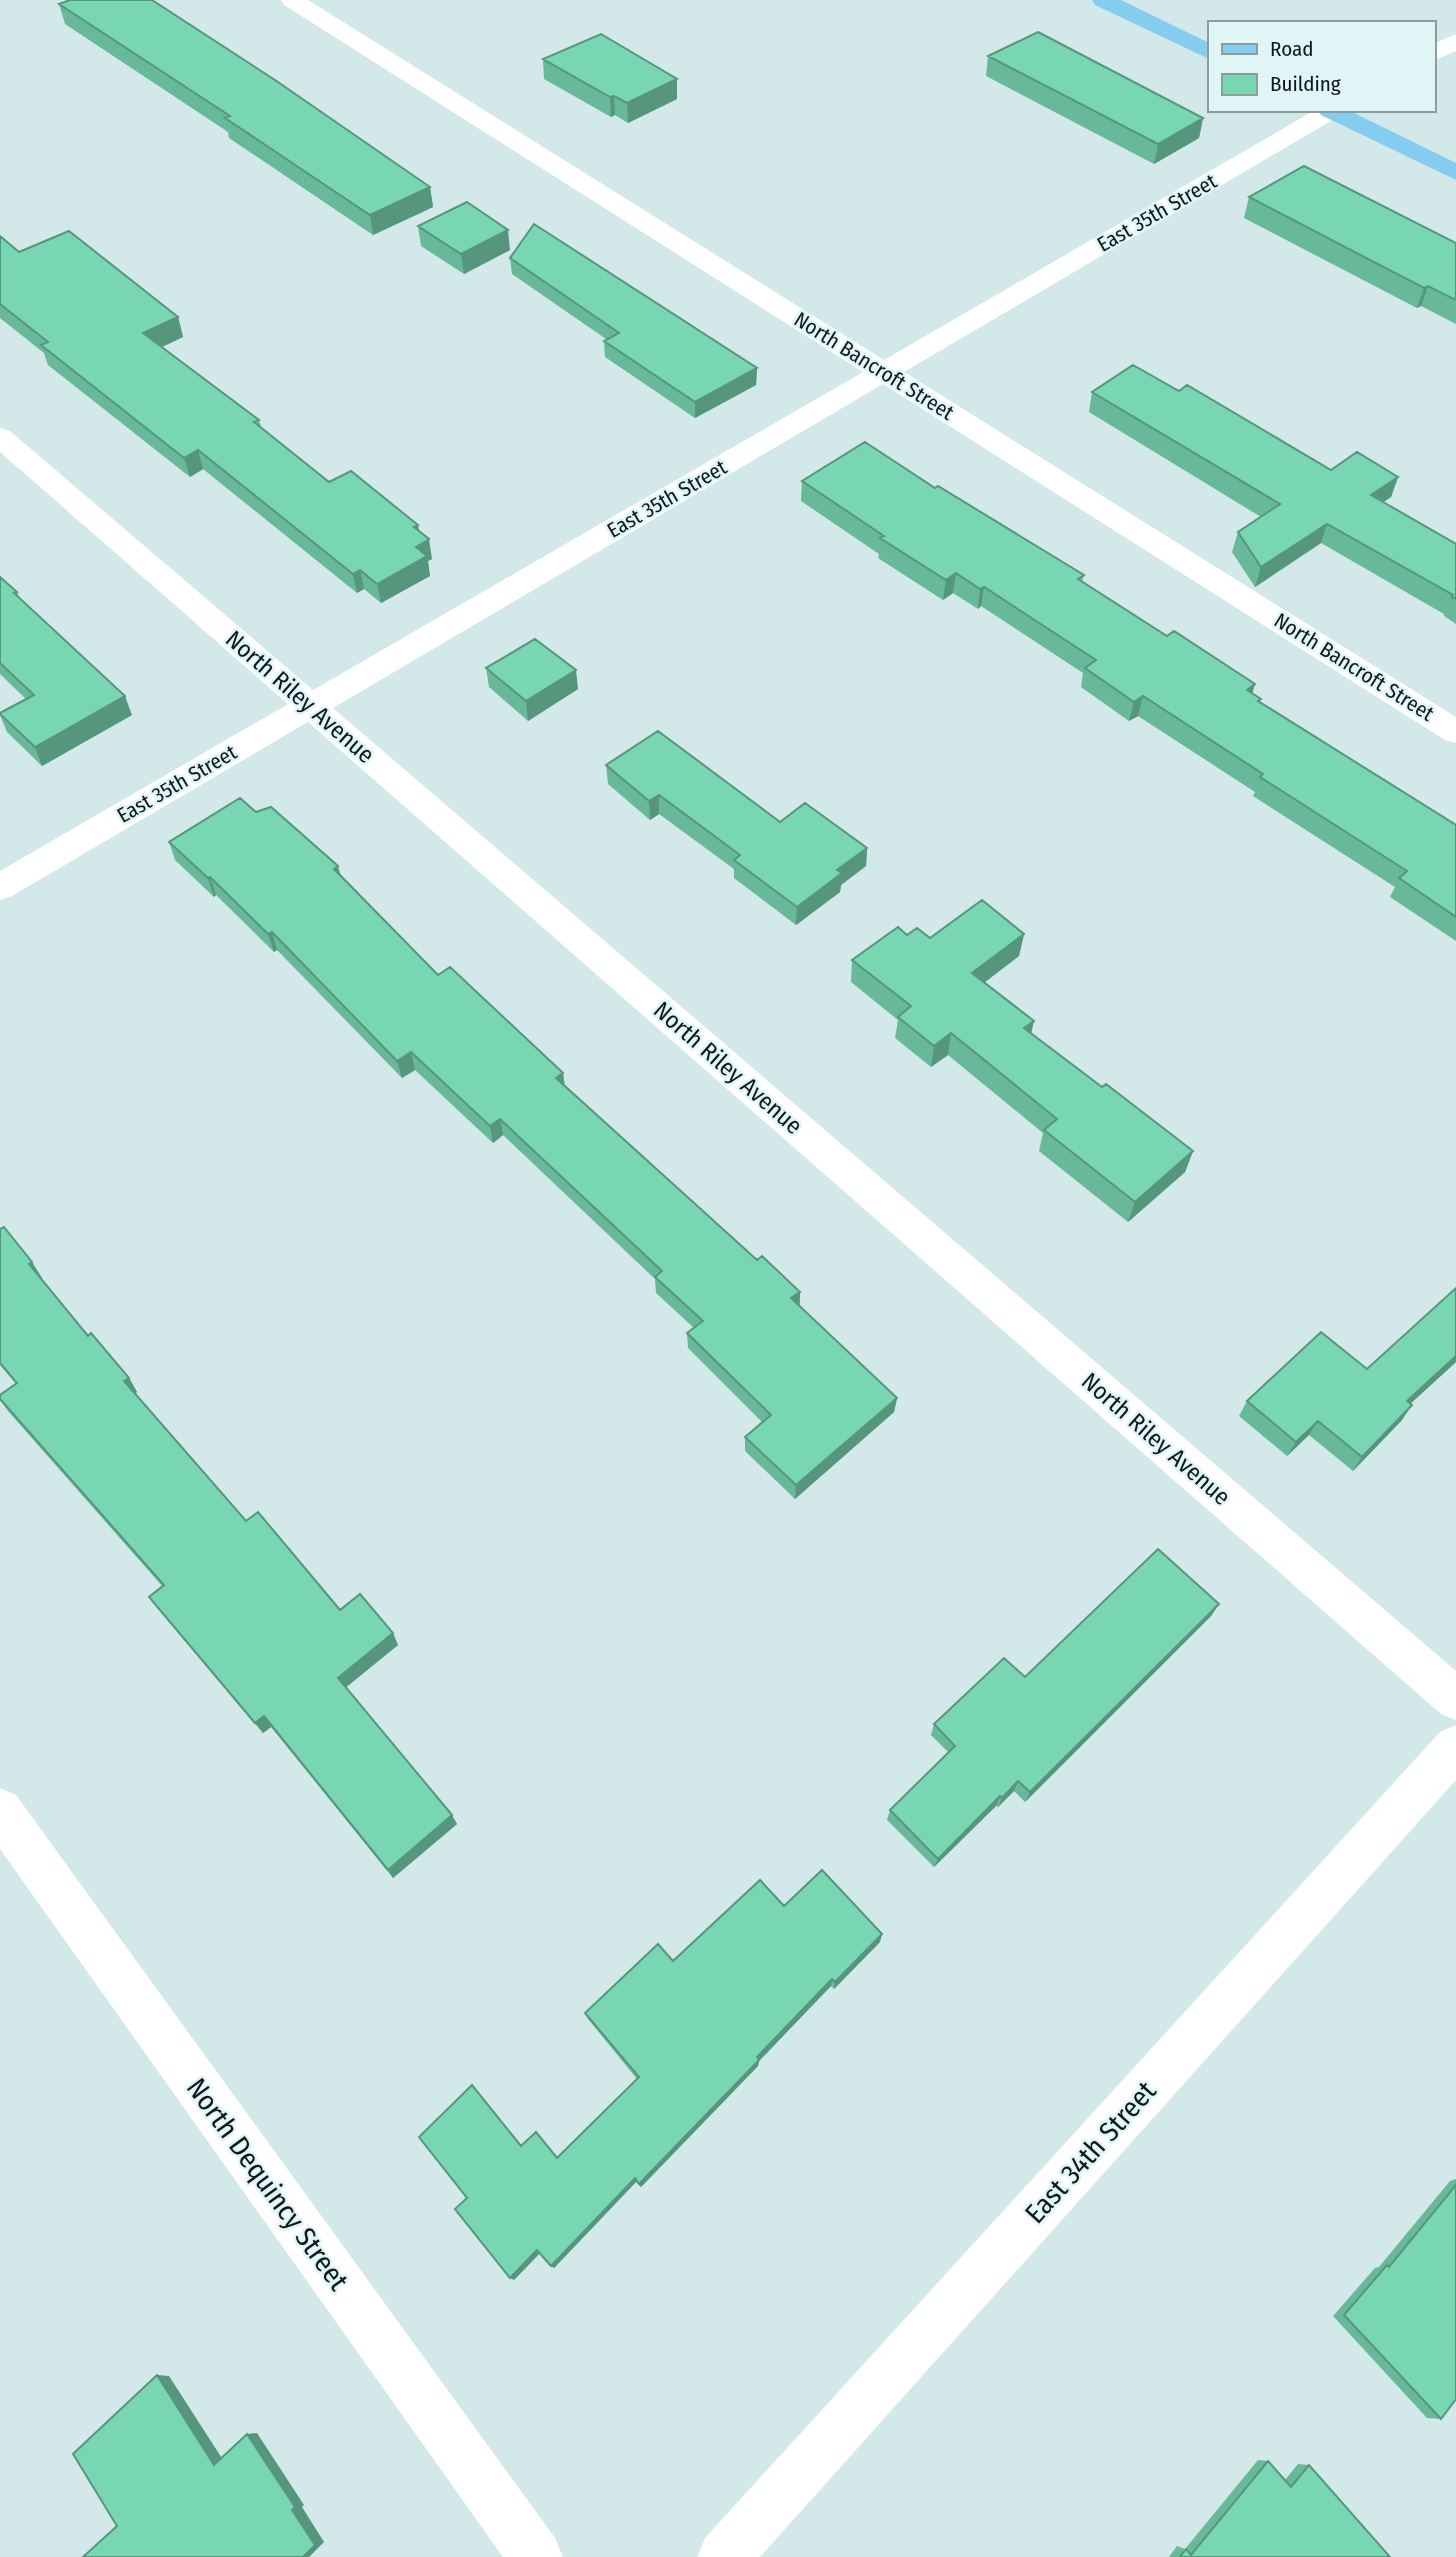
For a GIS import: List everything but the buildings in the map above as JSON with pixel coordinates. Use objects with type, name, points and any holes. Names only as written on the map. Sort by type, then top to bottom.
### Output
[{"type":"main road","points":[[1103,0],[1208,52]]},
{"type":"main road","points":[[1333,112],[1456,173]]},
{"type":"street","name":"North Bancroft Street","points":[[292,0],[1456,732]]},
{"type":"street","points":[[1435,53],[1456,41]]},
{"type":"street","name":"East 35th Street","points":[[0,887],[1329,112]]},
{"type":"street","name":"North Riley Avenue","points":[[0,437],[1456,1699]]},
{"type":"street","name":"East 34th Street","points":[[724,2557],[1456,1747]]},
{"type":"street","name":"North Dequincy Street","points":[[0,1811],[536,2557]]}]
